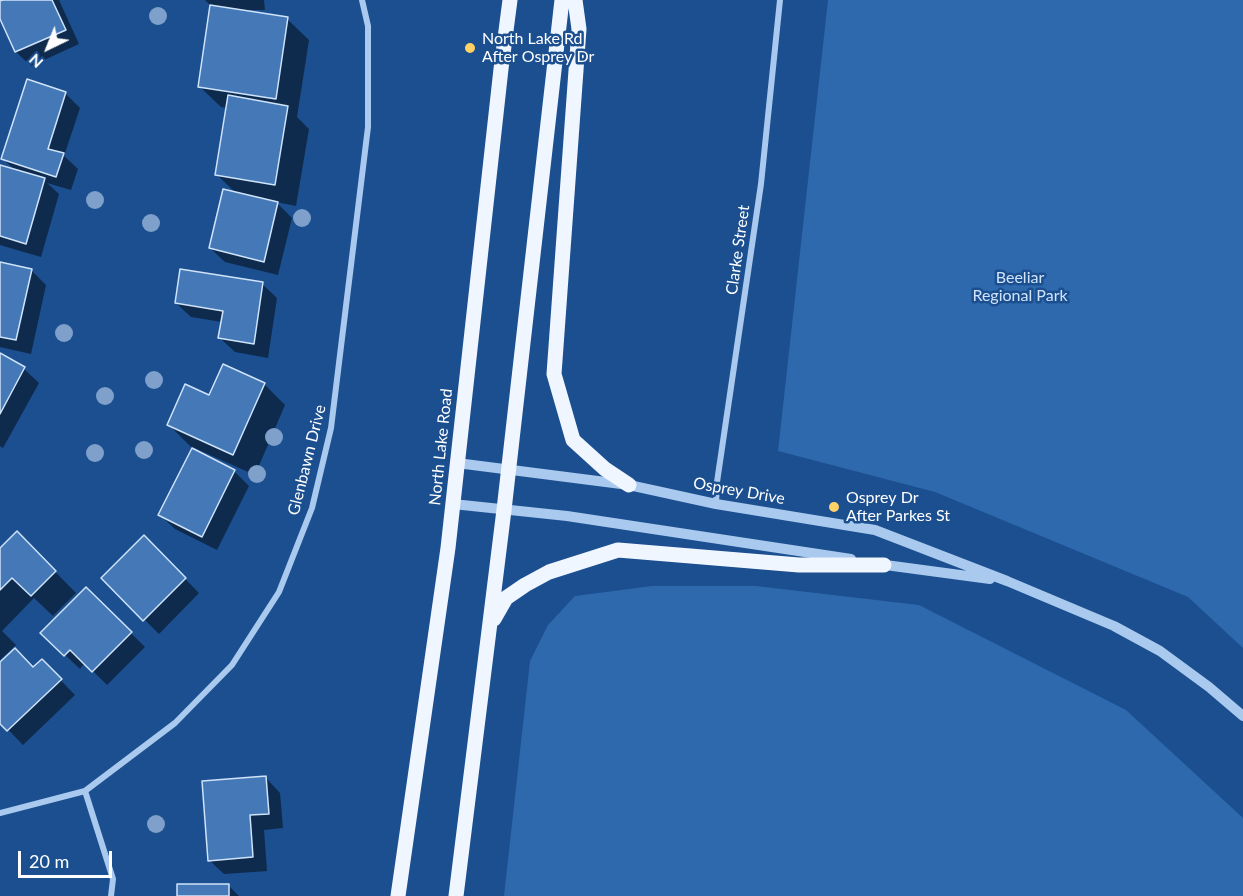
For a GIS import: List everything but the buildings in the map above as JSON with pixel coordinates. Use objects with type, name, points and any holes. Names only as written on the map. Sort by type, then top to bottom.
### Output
[{"type":"main road","name":"North Lake Road","points":[[398,896],[448,548],[510,0]]},
{"type":"main road","points":[[456,896],[504,510],[562,0]]},
{"type":"main road","points":[[575,0],[579,29],[554,374],[573,440],[628,486]]},
{"type":"main road","points":[[489,627],[506,598],[525,585],[549,572],[618,550],[799,565],[884,564]]},
{"type":"street","name":"Glenbawn Drive","points":[[0,813],[85,791],[175,723],[232,665],[279,592],[312,508],[332,428],[368,127],[368,26],[362,0]]},
{"type":"street","name":"Clarke Street","points":[[716,504],[717,482],[761,184],[780,0]]},
{"type":"street","name":"Osprey Drive","points":[[457,463],[628,486],[716,504],[874,530],[1007,581],[1114,626],[1160,651],[1209,687],[1243,716]]},
{"type":"street","name":"Osprey Drive","points":[[453,504],[567,516],[1007,581]]},
{"type":"street","points":[[85,791],[113,879],[111,896]]},
{"type":"green space","name":"Beeliar Regional Park","points":[[828,0],[1243,0],[1243,648],[1188,597],[935,492],[778,451]]},
{"type":"green space","points":[[652,586],[756,586],[919,605],[1126,710],[1243,818],[1243,896],[504,896],[530,661],[548,625],[575,596]]},
{"type":"place","name":"North Lake Rd After Osprey Dr","points":[[470,48]]},
{"type":"place","name":"Osprey Dr After Parkes St","points":[[834,507]]}]
